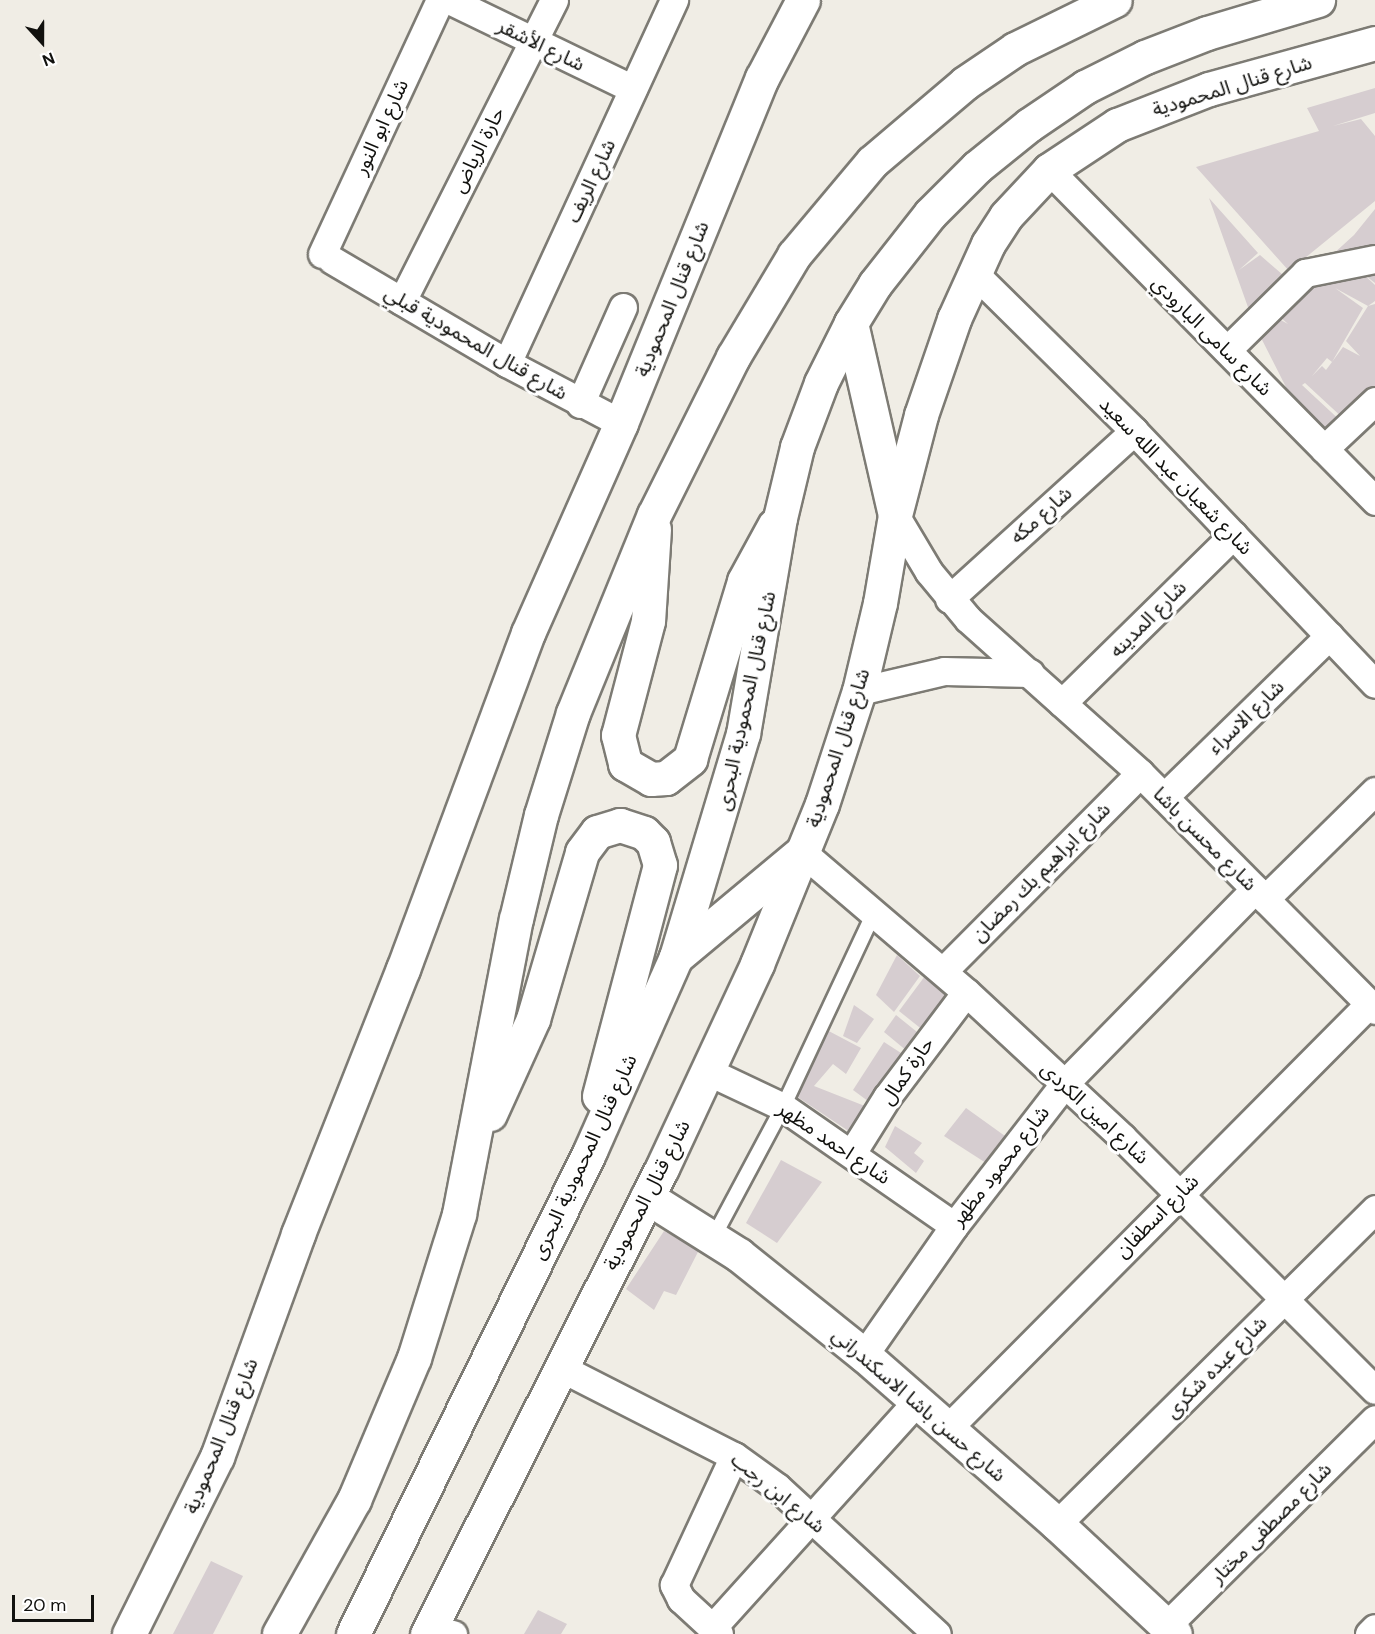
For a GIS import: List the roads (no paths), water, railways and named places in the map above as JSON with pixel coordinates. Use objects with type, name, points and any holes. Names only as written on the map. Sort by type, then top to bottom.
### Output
[{"type":"main road","name":"شارع قنال المحمودية","points":[[129,1634],[217,1457],[298,1234],[403,969],[528,633],[621,423],[762,78],[803,0]]},
{"type":"main road","points":[[279,1634],[354,1500],[394,1408],[439,1287],[477,1140],[516,919],[541,815],[573,713],[654,515],[755,317],[831,207],[917,121],[965,83],[1024,44],[1114,0]]},
{"type":"main road","name":"شارع قنال المحمودية البحرى","points":[[353,1634],[590,1151],[676,957],[743,734],[780,518],[808,415],[851,323],[881,275],[930,214],[977,167],[1029,125],[1085,87],[1145,57],[1207,33],[1318,0]]},
{"type":"main road","name":"شارع قنال المحمودية","points":[[437,1632],[707,1071],[802,852],[859,692],[880,603],[895,515],[933,376],[974,272],[1006,216],[1049,170],[1089,141],[1147,111],[1209,89],[1375,44]]},
{"type":"main road","points":[[851,323],[895,515]]},
{"type":"main road","points":[[654,515],[655,551],[648,621],[618,735],[625,764],[651,779],[673,774],[690,759],[744,581],[780,518]]},
{"type":"main road","points":[[477,1140],[533,1019],[582,852],[597,832],[620,825],[638,830],[653,842],[660,865],[607,1060],[590,1151]]},
{"type":"main road","points":[[676,957],[802,852]]},
{"type":"main road","name":"شارع حسن باشا الاسكندراني","points":[[647,1197],[713,1238],[864,1355],[1057,1524],[1171,1630]]},
{"type":"street","name":"شارع ابو النور","points":[[327,257],[440,0]]},
{"type":"street","name":"شارع الأشقر","points":[[448,0],[633,89]]},
{"type":"street","name":"حارة الرياض","points":[[402,301],[554,0]]},
{"type":"street","name":"شارع الريف","points":[[507,363],[674,0]]},
{"type":"street","name":"شارع سامى البارودي","points":[[1049,170],[1375,501]]},
{"type":"street","name":"شارع قنال المحمودية قبلي","points":[[327,257],[507,363],[580,404],[621,423]]},
{"type":"street","points":[[1227,350],[1305,273],[1375,259]]},
{"type":"street","name":"شارع شعبان عبد الله سعيد","points":[[974,272],[1134,431],[1375,684]]},
{"type":"street","points":[[580,404],[623,307]]},
{"type":"street","points":[[1324,449],[1375,401]]},
{"type":"street","name":"شارع مكه","points":[[949,599],[1134,431]]},
{"type":"street","name":"شارع محسن باشا","points":[[895,515],[928,572],[949,599],[988,638],[1030,673],[1140,774],[1371,1001]]},
{"type":"street","name":"شارع المدينه","points":[[1062,703],[1233,535]]},
{"type":"street","name":"شارع الاسراء","points":[[1164,797],[1329,636]]},
{"type":"street","points":[[859,692],[944,671],[987,669],[1030,673]]},
{"type":"street","name":"شارع ابراهيم بك رمضان","points":[[943,971],[1140,774]]},
{"type":"street","name":"شارع محمود مظهر","points":[[864,1355],[954,1227],[1064,1084],[1260,894],[1375,791]]},
{"type":"street","name":"شارع امين الكردى","points":[[802,852],[943,971],[1064,1084],[1179,1193],[1375,1390]]},
{"type":"street","name":"حارة كمال","points":[[852,1153],[887,1097],[966,992]]},
{"type":"street","name":"شارع اسطفان","points":[[947,1429],[1371,1001]]},
{"type":"street","name":"شارع احمد مظهر","points":[[707,1071],[783,1107],[852,1153],[954,1227]]},
{"type":"street","name":"شارع عبده شكرى","points":[[1057,1524],[1375,1209]]},
{"type":"street","name":"شارع ابن رجب","points":[[563,1369],[734,1456],[811,1517],[937,1634]]},
{"type":"street","points":[[734,1456],[674,1585],[681,1599],[716,1631],[811,1517],[917,1401]]},
{"type":"street","name":"شارع مصطفى مختار","points":[[1171,1630],[1375,1419]]},
{"type":"street","points":[[1369,1634],[1375,1628]]},
{"type":"lane","points":[[713,1238],[783,1107],[874,911]]}]
